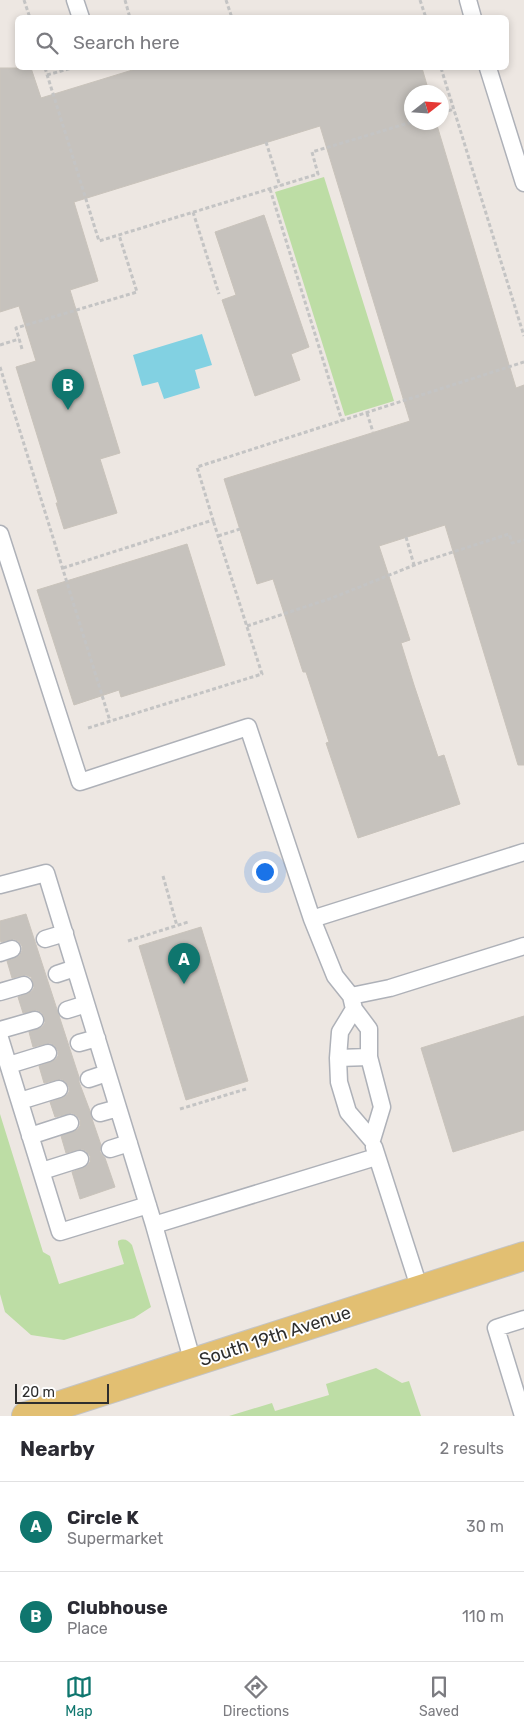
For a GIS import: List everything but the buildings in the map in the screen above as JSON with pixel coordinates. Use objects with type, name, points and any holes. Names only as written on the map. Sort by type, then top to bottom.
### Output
[{"type":"main road","name":"South 19th Avenue","points":[[26,1416],[524,1256]]},
{"type":"lane","points":[[76,0],[80,15]]},
{"type":"lane","points":[[468,0],[472,15]]},
{"type":"lane","points":[[489,70],[524,183]]},
{"type":"lane","points":[[0,534],[80,782],[248,727],[312,919],[335,976],[369,1029],[369,1057],[382,1107],[372,1140]]},
{"type":"lane","points":[[312,919],[524,852]]},
{"type":"lane","points":[[0,885],[46,873],[148,1205],[193,1363]]},
{"type":"lane","points":[[45,939],[64,933]]},
{"type":"lane","points":[[420,1290],[372,1140],[348,1112],[339,1082],[340,1032],[352,1003],[390,988],[524,946]]},
{"type":"lane","points":[[57,974],[75,968]]},
{"type":"lane","points":[[0,992],[24,985]]},
{"type":"lane","points":[[67,1010],[86,1004]]},
{"type":"lane","points":[[0,1030],[35,1020]]},
{"type":"lane","points":[[0,1038],[60,1232],[148,1205]]},
{"type":"lane","points":[[79,1043],[97,1038]]},
{"type":"lane","points":[[9,1065],[48,1053]]},
{"type":"lane","points":[[338,1058],[369,1057]]},
{"type":"lane","points":[[89,1079],[108,1073]]},
{"type":"lane","points":[[20,1101],[59,1089]]},
{"type":"lane","points":[[100,1113],[118,1108]]},
{"type":"lane","points":[[30,1136],[70,1123]]},
{"type":"lane","points":[[110,1150],[129,1143]]},
{"type":"lane","points":[[154,1226],[376,1157]]},
{"type":"lane","points":[[42,1171],[80,1159]]},
{"type":"lane","points":[[523,1416],[496,1328],[524,1319]]},
{"type":"path","points":[[24,0],[29,15]]},
{"type":"path","points":[[125,0],[129,15]]},
{"type":"path","points":[[226,0],[231,15]]},
{"type":"path","points":[[420,0],[425,15]]},
{"type":"path","points":[[46,70],[99,241],[318,174],[312,152],[404,124]]},
{"type":"path","points":[[48,75],[65,70]]},
{"type":"path","points":[[442,70],[524,336]]},
{"type":"path","points":[[449,111],[454,109]]},
{"type":"path","points":[[266,142],[280,186]]},
{"type":"path","points":[[270,189],[342,421]]},
{"type":"path","points":[[193,212],[219,294]]},
{"type":"path","points":[[22,349],[16,328],[137,292],[119,235]]},
{"type":"path","points":[[0,345],[19,340]]},
{"type":"path","points":[[65,734],[262,674],[197,467],[524,362]]},
{"type":"path","points":[[0,367],[110,721]]},
{"type":"path","points":[[367,413],[373,432]]},
{"type":"path","points":[[63,568],[213,520]]},
{"type":"path","points":[[218,536],[240,529]]},
{"type":"path","points":[[247,626],[332,598],[414,565],[509,534],[512,544],[524,540]]},
{"type":"path","points":[[406,537],[414,565]]},
{"type":"path","points":[[163,876],[177,926]]},
{"type":"path","points":[[128,941],[188,922]]},
{"type":"path","points":[[180,1109],[246,1089]]},
{"type":"green space","points":[[324,177],[394,401],[345,416],[275,192]]},
{"type":"green space","points":[[0,1114],[43,1252],[50,1256],[59,1284],[124,1264],[118,1241],[126,1240],[132,1245],[151,1307],[134,1318],[64,1340],[31,1335],[5,1312],[0,1294]]},
{"type":"green space","points":[[376,1368],[402,1383],[409,1381],[421,1416],[229,1416],[272,1403],[275,1411],[329,1395],[326,1384]]},
{"type":"water","points":[[202,334],[212,365],[195,370],[200,388],[164,399],[158,382],[142,386],[133,355]]},
{"type":"place","name":"Clubhouse","points":[[68,410]]},
{"type":"place","name":"Circle K","points":[[184,984]]}]
